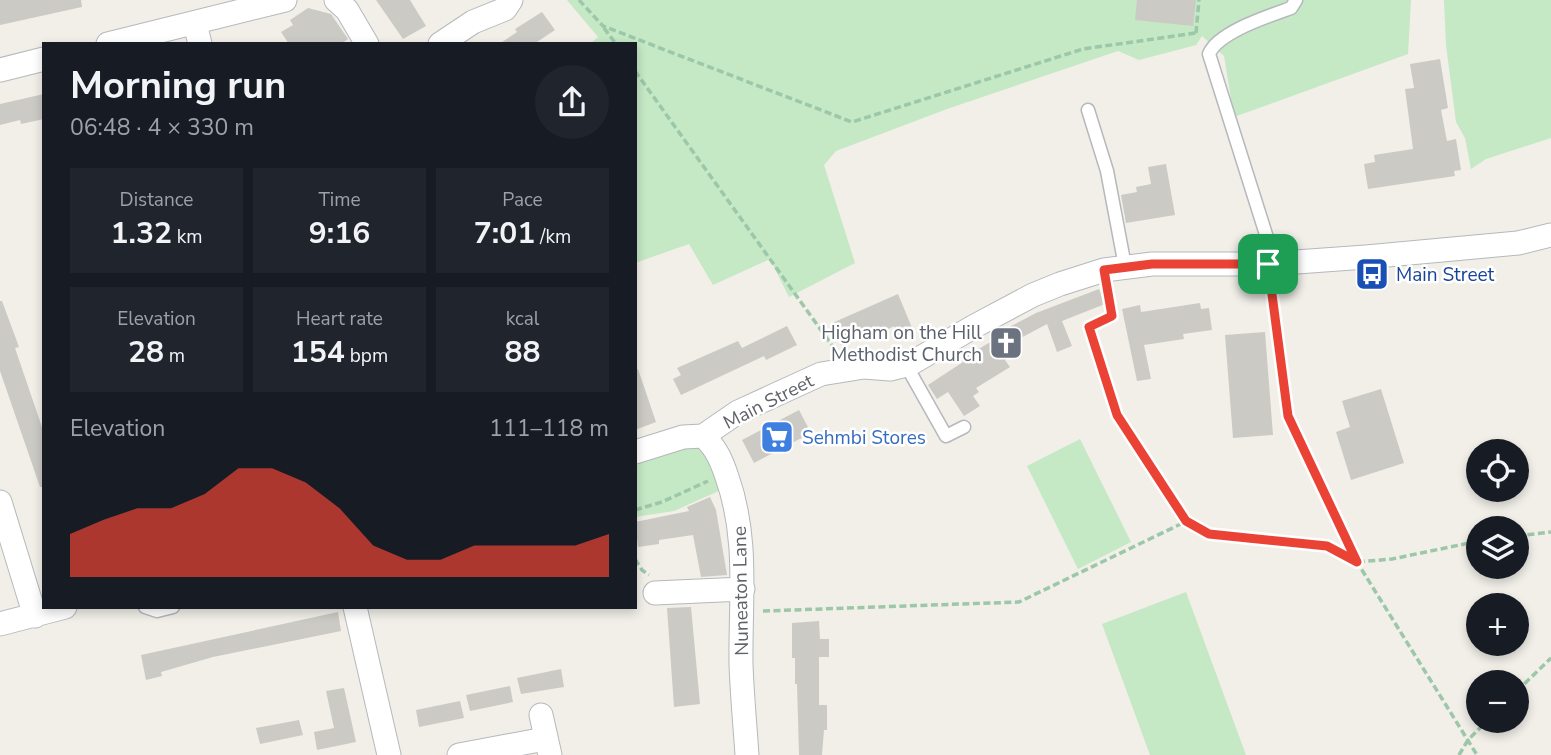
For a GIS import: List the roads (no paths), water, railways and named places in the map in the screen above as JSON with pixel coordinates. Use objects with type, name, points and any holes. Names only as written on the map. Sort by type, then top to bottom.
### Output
[{"type":"street","points":[[124,42],[198,33],[285,0]]},
{"type":"street","points":[[336,0],[347,10],[367,42]]},
{"type":"street","points":[[443,42],[473,22],[505,9],[511,0]]},
{"type":"street","points":[[0,70],[42,60]]},
{"type":"street","name":"Main Street","points":[[637,451],[683,437],[703,436],[738,412],[821,374],[849,369],[890,369],[906,365],[1033,295],[1115,268],[1366,257],[1518,243],[1551,235]]},
{"type":"street","name":"Nuneaton Lane","points":[[703,436],[710,442],[725,472],[739,518],[743,589],[741,664],[747,755]]},
{"type":"street","points":[[0,502],[35,616]]},
{"type":"street","points":[[655,593],[743,589]]},
{"type":"street","points":[[0,624],[58,609]]},
{"type":"street","points":[[355,609],[389,755]]},
{"type":"street","points":[[459,755],[547,747],[541,715]]},
{"type":"lane","points":[[1272,263],[1209,54],[1223,38],[1291,8],[1296,0]]},
{"type":"lane","points":[[1088,110],[1107,171],[1115,268]]},
{"type":"lane","points":[[906,365],[947,436],[964,427]]},
{"type":"place","name":"Main Street","points":[[1372,274]]},
{"type":"place","name":"Higham on the Hill Methodist Church","points":[[1006,343]]},
{"type":"place","name":"Sehmbi Stores","points":[[777,437]]}]
